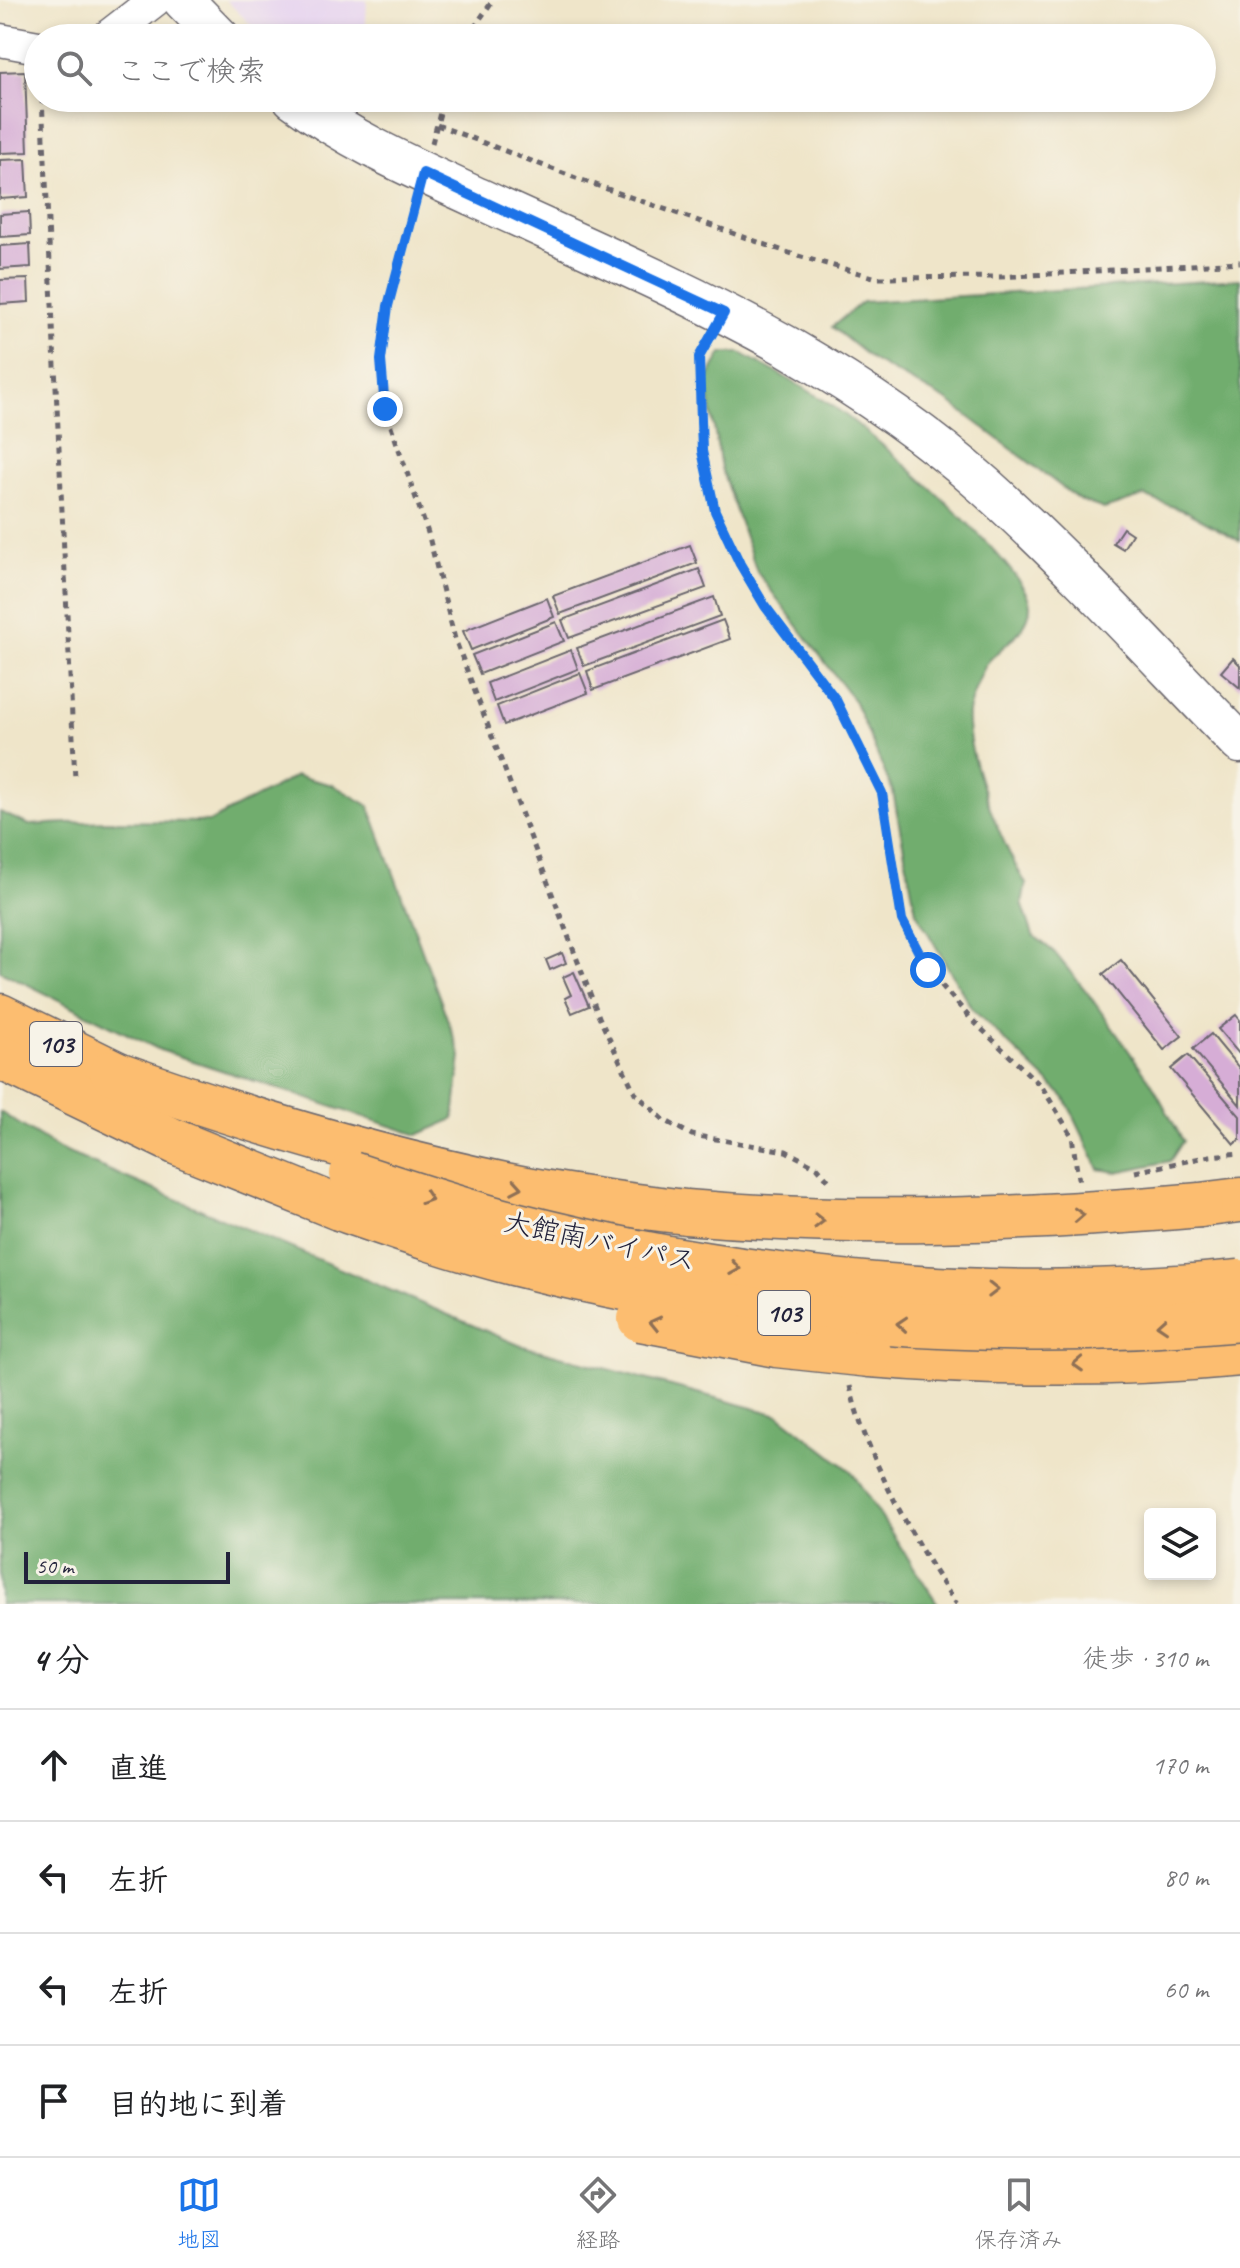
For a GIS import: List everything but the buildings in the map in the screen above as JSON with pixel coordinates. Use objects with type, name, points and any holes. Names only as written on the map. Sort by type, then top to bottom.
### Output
[{"type":"highway","name":"大館南バイパス","points":[[0,1016],[105,1088]]},
{"type":"highway","name":"大館南バイパス","points":[[0,1057],[193,1110],[347,1188],[510,1262],[594,1282],[756,1309],[846,1320],[1029,1329],[1126,1327],[1240,1319]]},
{"type":"highway","points":[[347,1188],[505,1185],[590,1200],[773,1220],[971,1220],[1090,1215],[1220,1203]]},
{"type":"highway","name":"大館南バイパス","points":[[347,1188],[662,1256],[766,1272],[938,1289],[1014,1291],[1124,1290],[1240,1282]]},
{"type":"highway","points":[[347,1188],[503,1282],[591,1308],[681,1328],[776,1345],[965,1362],[1050,1365],[1240,1354]]},
{"type":"street","points":[[124,24],[155,0]]},
{"type":"street","points":[[183,0],[206,24]]},
{"type":"street","points":[[0,40],[24,44]]},
{"type":"street","points":[[316,112],[374,148],[423,173],[724,313],[856,389],[925,437],[984,485],[1092,588],[1236,735]]},
{"type":"path","points":[[477,24],[493,0]]},
{"type":"path","points":[[43,112],[75,779]]},
{"type":"path","points":[[440,112],[437,125],[576,178],[798,256],[877,278],[999,277],[1240,262]]},
{"type":"path","points":[[423,173],[388,306],[381,360],[385,409],[428,533],[455,639],[599,1017],[635,1093],[664,1120],[692,1135],[786,1151],[817,1167],[838,1191]]},
{"type":"path","points":[[724,313],[699,357],[702,451],[715,511],[740,564],[765,606],[836,700],[882,793],[902,920],[928,970],[971,1019],[1042,1087],[1072,1136],[1078,1178],[1090,1178]]},
{"type":"path","points":[[1128,1174],[1210,1156],[1240,1153]]},
{"type":"path","points":[[849,1383],[854,1409],[894,1498],[957,1604]]},
{"type":"shaded area","points":[[226,0],[367,0],[366,24],[250,24]]},
{"type":"green space","points":[[1240,279],[1240,541],[1187,512],[1144,496],[1104,509],[1079,500],[948,401],[874,361],[832,327],[862,302]]},
{"type":"green space","points":[[722,353],[741,353],[817,396],[859,426],[948,504],[1004,562],[1022,587],[1030,605],[1026,622],[988,662],[971,702],[968,713],[973,753],[987,801],[1026,884],[1022,903],[1033,935],[1054,952],[1087,992],[1151,1082],[1183,1141],[1170,1161],[1117,1172],[1099,1169],[1065,1098],[972,1009],[916,912],[893,792],[855,702],[757,572],[721,468],[706,381]]},
{"type":"green space","points":[[296,776],[333,785],[369,806],[461,1056],[454,1119],[418,1135],[160,1050],[0,971],[0,812],[29,825],[105,821],[209,822]]},
{"type":"green space","points":[[0,1112],[59,1149],[519,1345],[779,1415],[851,1471],[938,1604],[0,1604]]},
{"type":"route","points":[[385,409],[381,360],[388,306],[423,173],[724,313],[699,357],[702,451],[715,511],[740,564],[765,606],[836,700],[882,793],[902,920],[928,970]]}]
